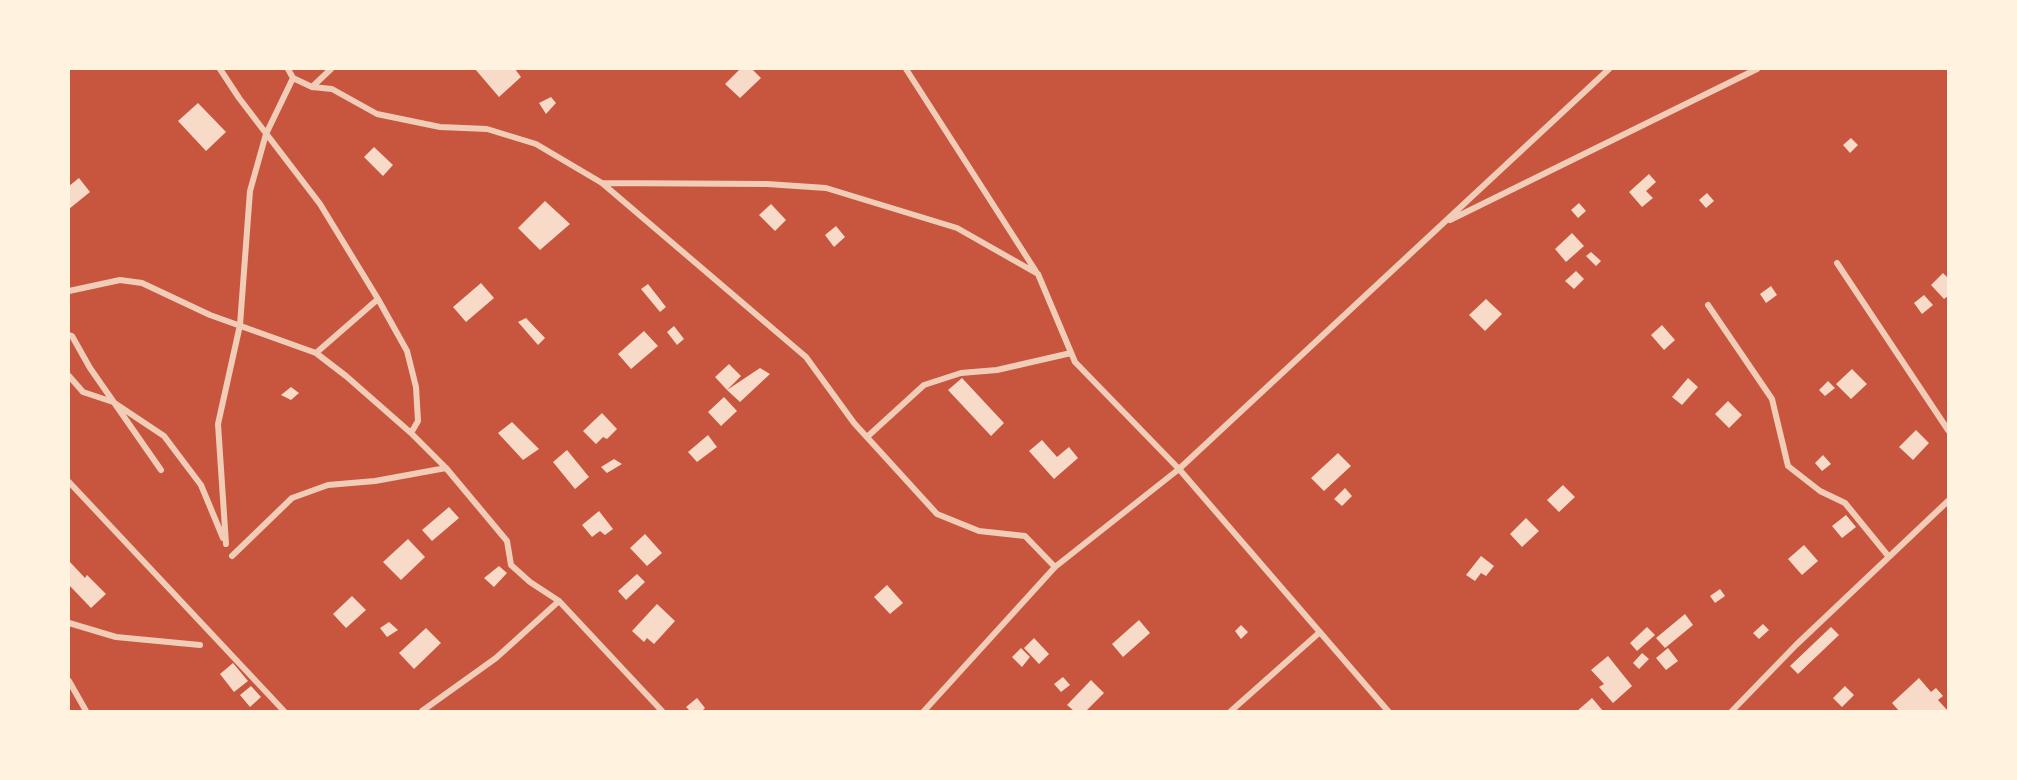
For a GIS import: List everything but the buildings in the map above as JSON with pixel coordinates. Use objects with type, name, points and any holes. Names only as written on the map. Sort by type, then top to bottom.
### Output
[{"type":"street","points":[[220,69],[239,98],[320,204],[407,351],[416,387],[418,421],[411,433]]},
{"type":"street","points":[[288,69],[293,78],[312,87],[332,89],[377,114],[441,127],[487,129],[536,144],[602,183],[806,357],[854,423],[937,514],[979,531],[1025,536],[1055,567]]},
{"type":"street","points":[[312,87],[331,69]]},
{"type":"street","points":[[906,69],[1038,274],[1075,362],[1179,469],[1388,711]]},
{"type":"street","points":[[924,711],[1055,567],[1179,469],[1609,69]]},
{"type":"street","points":[[1444,222],[1757,69]]},
{"type":"street","points":[[69,376],[83,392],[113,402],[164,436],[201,485],[226,544],[218,424],[240,325],[250,190],[266,134],[293,78]]},
{"type":"street","points":[[602,183],[767,184],[826,188],[957,228],[1038,274]]},
{"type":"street","points":[[1837,263],[1948,430]]},
{"type":"street","points":[[69,291],[120,280],[142,284],[210,315],[316,353],[411,433],[446,468],[507,541],[511,565],[530,582],[559,601],[662,711]]},
{"type":"street","points":[[316,353],[378,299]]},
{"type":"street","points":[[1708,305],[1772,399],[1788,466],[1820,491],[1845,503],[1889,557]]},
{"type":"street","points":[[69,334],[161,470]]},
{"type":"street","points":[[867,437],[924,385],[961,373],[997,370],[1071,353]]},
{"type":"street","points":[[232,555],[292,498],[328,485],[375,481],[446,468]]},
{"type":"street","points":[[69,482],[284,711]]},
{"type":"street","points":[[1732,711],[1796,645],[1948,501]]},
{"type":"street","points":[[423,711],[496,658],[559,601]]},
{"type":"street","points":[[69,622],[116,638],[200,645]]},
{"type":"street","points":[[1232,711],[1320,632]]},
{"type":"street","points":[[69,681],[86,711]]}]
